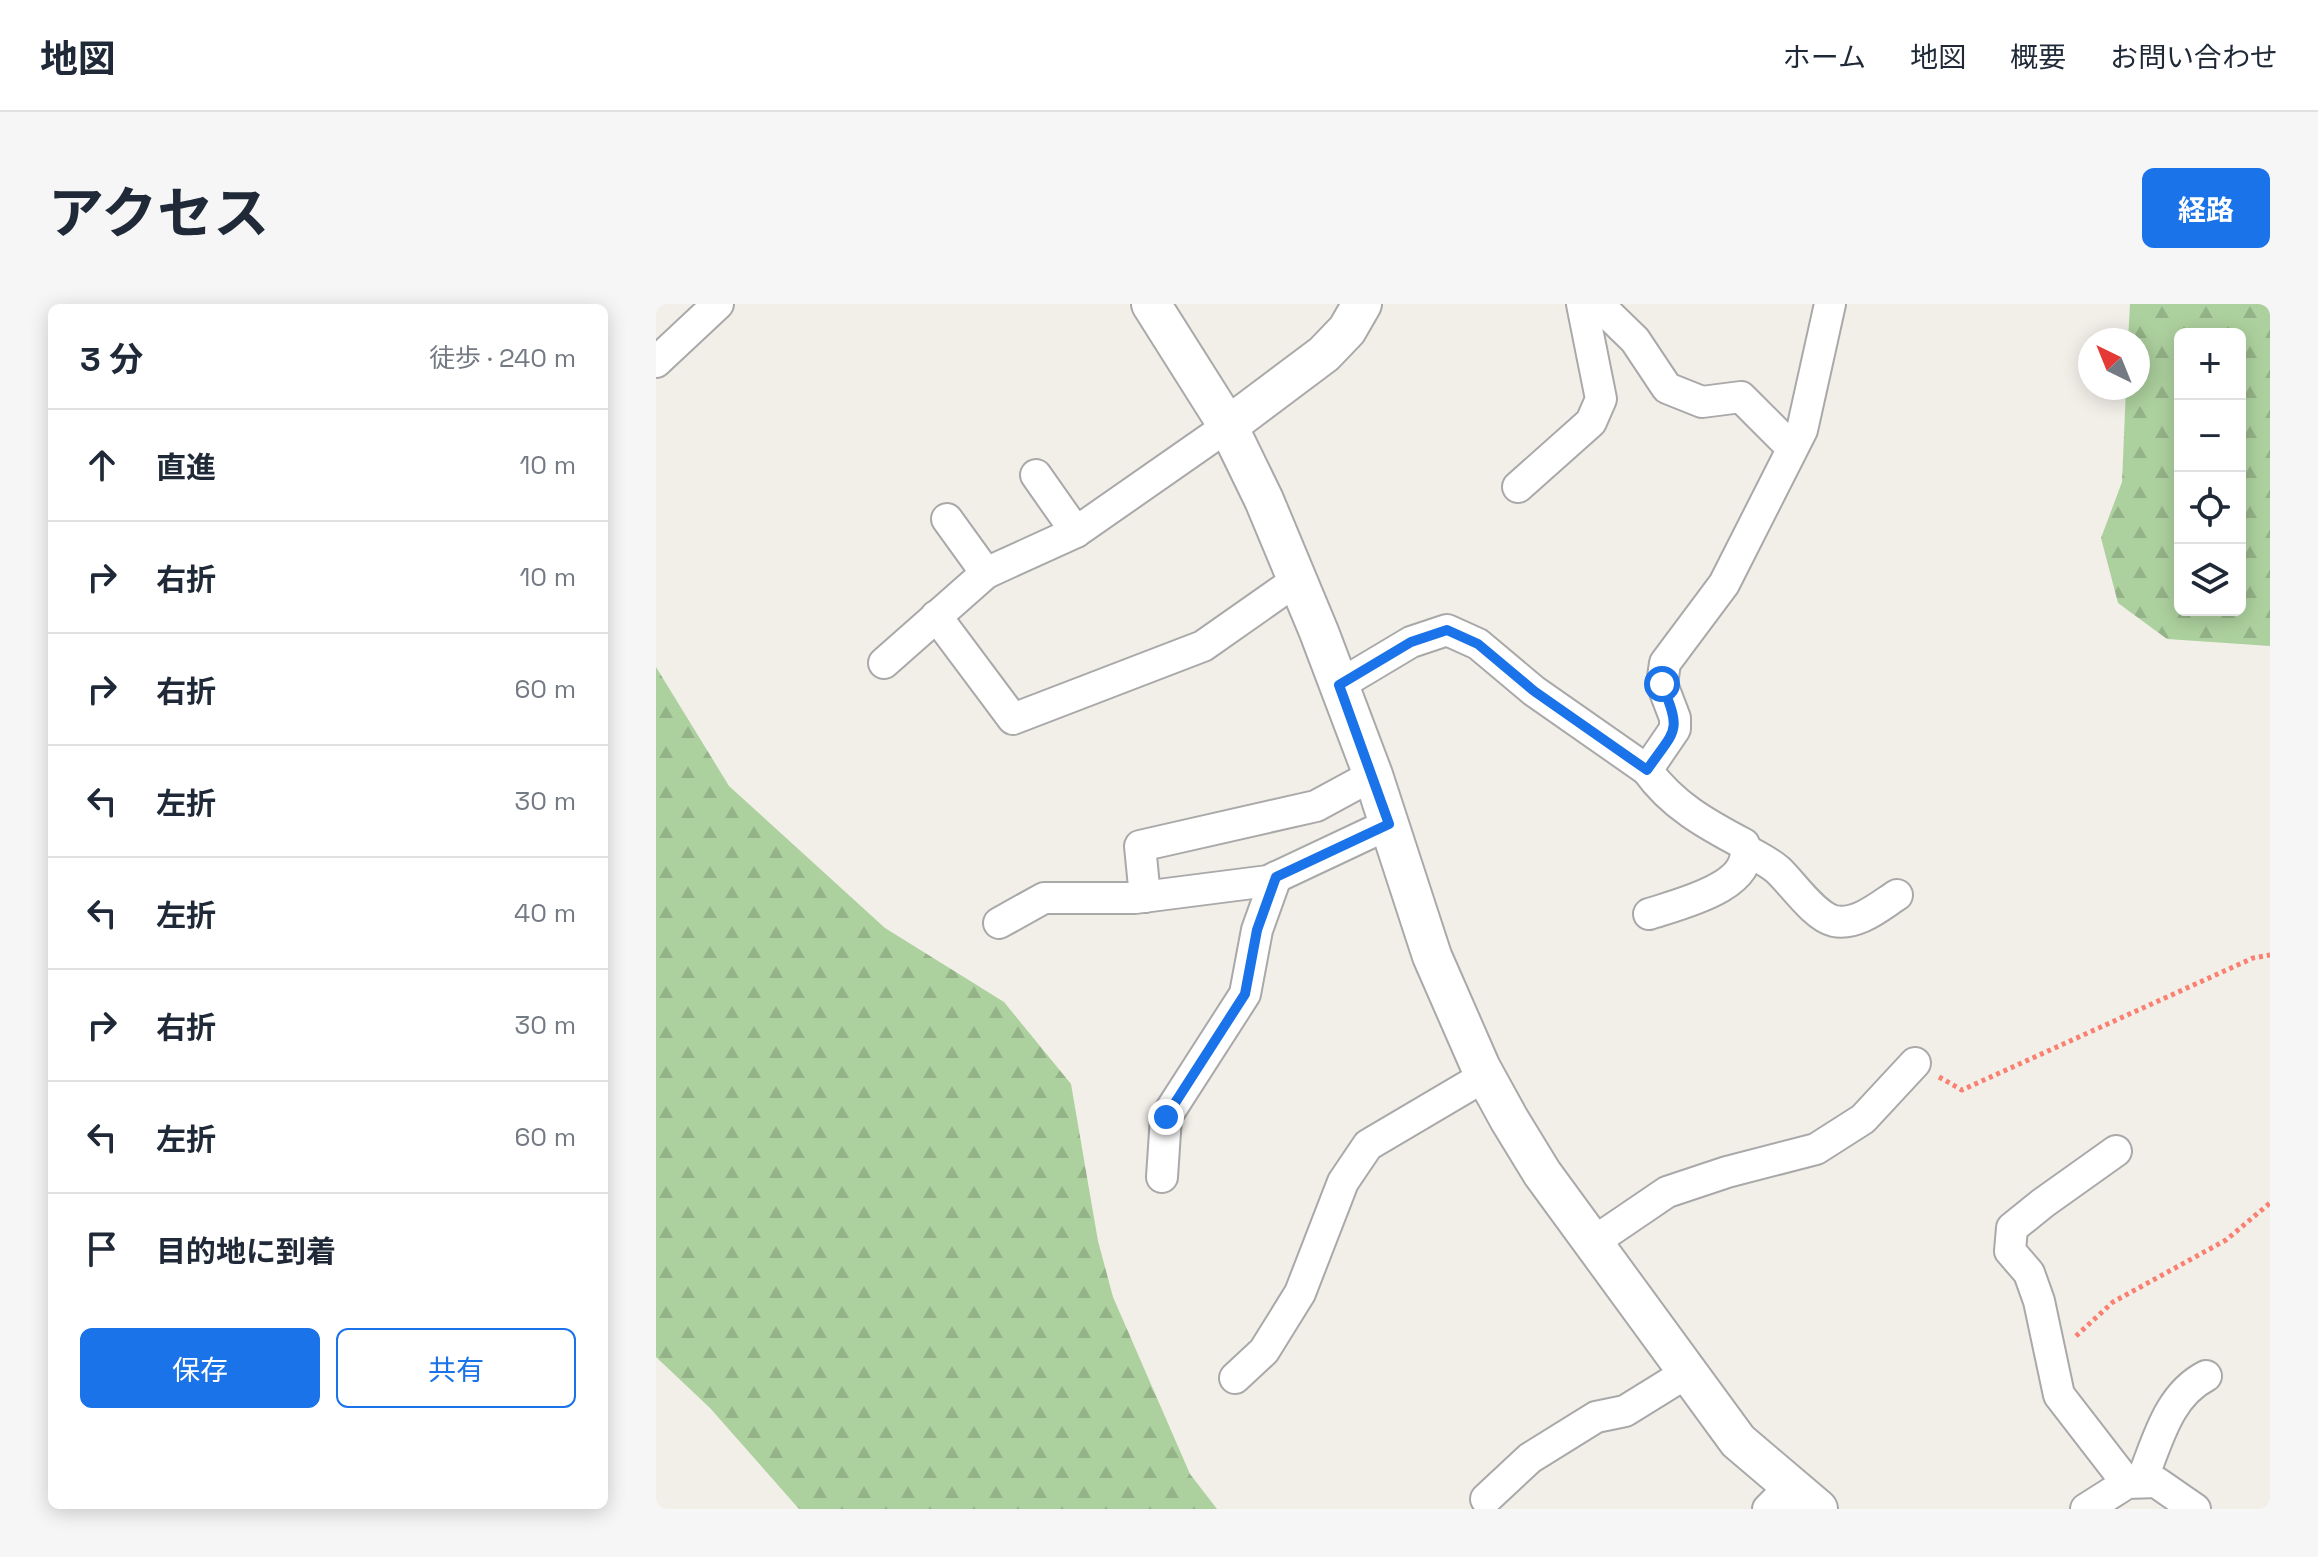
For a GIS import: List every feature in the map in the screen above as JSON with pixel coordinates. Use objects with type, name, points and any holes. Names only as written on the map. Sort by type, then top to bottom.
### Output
[{"type":"street","points":[[656,362],[718,304]]},
{"type":"street","points":[[1151,304],[1228,426],[1264,500],[1373,775],[1432,956],[1485,1076],[1542,1173],[1592,1243],[1738,1441],[1792,1501]]},
{"type":"street","points":[[884,663],[986,573],[1076,532],[1228,426],[1324,354],[1347,330],[1362,304]]},
{"type":"street","points":[[1518,487],[1591,422],[1601,399],[1582,304]]},
{"type":"street","points":[[1598,304],[1635,340],[1667,388],[1702,402],[1741,397],[1792,448]]},
{"type":"street","points":[[1647,770],[1675,729],[1675,718],[1662,684],[1665,663],[1724,584],[1802,430],[1830,304]]},
{"type":"street","points":[[1036,475],[1076,532]]},
{"type":"street","points":[[947,519],[986,573]]},
{"type":"street","points":[[936,616],[1013,719],[1203,646],[1297,580]]},
{"type":"street","points":[[1339,685],[1411,642],[1447,630],[1478,644],[1534,691],[1647,770],[1660,789],[1695,818],[1744,844],[1746,850],[1739,873],[1721,889],[1649,914]]},
{"type":"street","points":[[1145,897],[1140,846],[1316,806],[1373,775]]},
{"type":"street","points":[[999,923],[1044,898],[1145,897],[1268,881],[1389,824]]},
{"type":"street","points":[[1746,850],[1776,868],[1811,905],[1833,921],[1866,915],[1897,895]]},
{"type":"street","points":[[1162,1177],[1166,1117],[1245,994],[1257,930],[1276,877]]},
{"type":"street","points":[[1592,1243],[1667,1192],[1727,1172],[1816,1149],[1863,1119],[1915,1063]]},
{"type":"street","points":[[1235,1378],[1264,1351],[1300,1293],[1343,1182],[1368,1145],[1485,1076]]},
{"type":"street","points":[[2116,1151],[2012,1228],[2010,1251],[2029,1273],[2039,1301],[2059,1395],[2134,1483]]},
{"type":"street","points":[[1486,1499],[1530,1458],[1596,1417],[1625,1411],[1688,1372]]},
{"type":"street","points":[[2134,1483],[2170,1410],[2192,1383],[2206,1376]]},
{"type":"street","points":[[2086,1509],[2134,1483],[2156,1482],[2195,1509]]},
{"type":"path","points":[[1915,1063],[1962,1090],[2253,958],[2270,955]]},
{"type":"path","points":[[2051,1358],[2113,1302],[2226,1240],[2270,1203]]},
{"type":"green space","points":[[2130,304],[2270,304],[2270,646],[2167,639],[2118,603],[2101,538],[2122,482],[2125,400],[2150,400],[2150,328],[2129,328]]},
{"type":"green space","points":[[656,667],[729,786],[885,928],[1004,1002],[1071,1084],[1098,1241],[1113,1297],[1190,1474],[1217,1509],[799,1509],[710,1408],[656,1357]]},
{"type":"route","points":[[1166,1117],[1245,994],[1257,930],[1276,877],[1389,824],[1339,685],[1411,642],[1447,630],[1478,644],[1534,691],[1647,770],[1675,729],[1675,718],[1662,684]]}]
